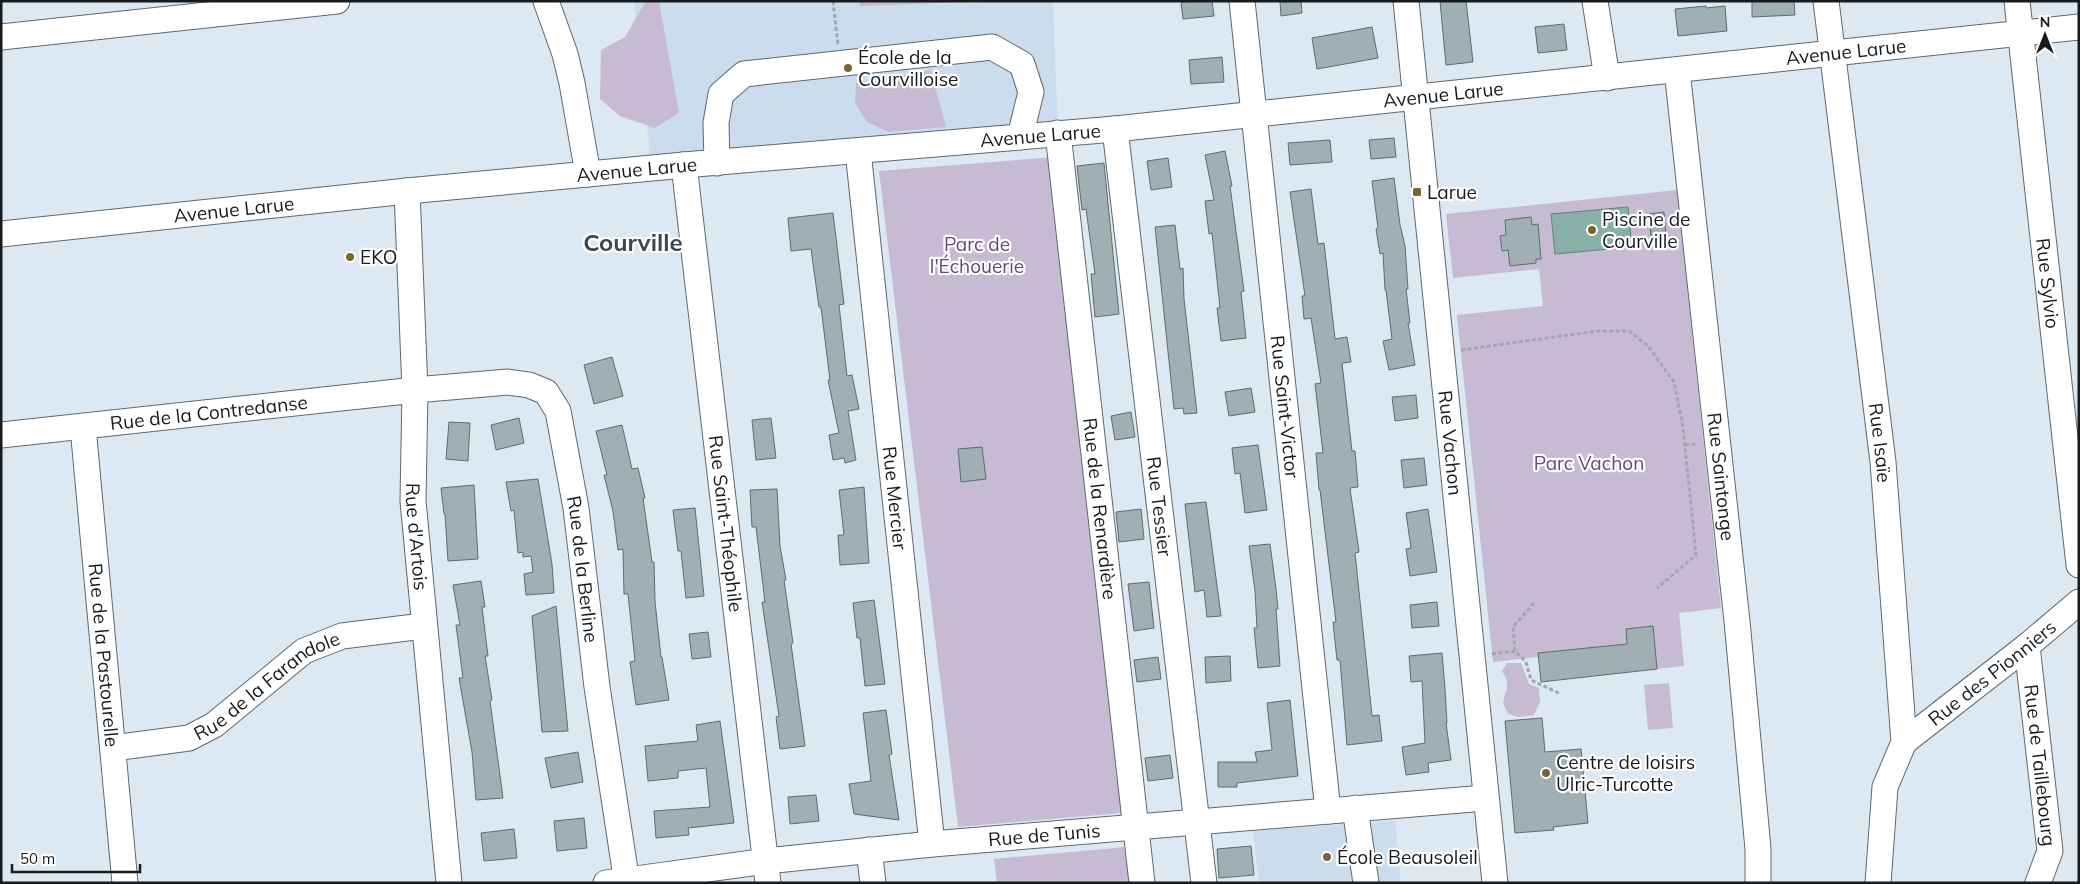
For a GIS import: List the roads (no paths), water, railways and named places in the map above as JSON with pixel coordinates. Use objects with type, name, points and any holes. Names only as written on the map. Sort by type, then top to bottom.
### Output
[{"type":"street","points":[[1,37],[337,1]]},
{"type":"street","points":[[546,1],[572,84],[588,174]]},
{"type":"street","name":"Rue Saint-Victor","points":[[1242,1],[1328,811]]},
{"type":"street","name":"Rue Vachon","points":[[1406,1],[1495,883]]},
{"type":"street","points":[[1595,1],[1606,78]]},
{"type":"street","name":"Rue Isaïe","points":[[1826,1],[1883,462],[1904,742],[1885,787],[1878,883]]},
{"type":"street","name":"Rue Sylvio","points":[[2017,1],[2079,565]]},
{"type":"street","name":"Avenue Larue","points":[[1,234],[407,191],[684,165],[1115,129],[2079,27]]},
{"type":"street","points":[[717,163],[716,123],[721,94],[744,74],[992,47],[1022,64],[1031,92],[1020,137]]},
{"type":"street","name":"Rue Saintonge","points":[[1676,70],[1738,621],[1758,849],[1758,883]]},
{"type":"street","name":"Rue Tessier","points":[[1115,129],[1204,883]]},
{"type":"street","name":"Rue de la Renardière","points":[[1058,133],[1142,883]]},
{"type":"street","name":"Rue Mercier","points":[[858,151],[932,844]]},
{"type":"street","name":"Rue Saint-Théophile","points":[[684,165],[767,872]]},
{"type":"street","name":"Rue d'Artois","points":[[407,191],[415,390],[412,501],[448,883]]},
{"type":"street","name":"Rue de la Berline","points":[[415,390],[508,382],[529,385],[546,392],[558,411],[576,508],[620,882]]},
{"type":"street","name":"Rue de la Contredanse","points":[[1,435],[415,390]]},
{"type":"street","name":"Rue de la Pastourelle","points":[[83,427],[125,883]]},
{"type":"street","name":"Rue des Pionniers","points":[[1904,742],[2027,646],[2079,602]]},
{"type":"street","name":"Rue de la Farandole","points":[[112,748],[189,738],[214,725],[304,651],[342,636],[423,626]]},
{"type":"street","name":"Rue de Taillebourg","points":[[2027,646],[2050,851],[2038,883]]},
{"type":"street","name":"Rue de Tunis","points":[[620,882],[767,872],[869,850],[1135,826],[1485,798]]},
{"type":"street","points":[[1355,808],[1366,883]]},
{"type":"street","points":[[869,850],[873,883]]},
{"type":"place","name":"École de la Courvilloise","points":[[848,68]]},
{"type":"place","name":"Larue","points":[[1417,192]]},
{"type":"place","name":"Piscine de Courville","points":[[1592,230]]},
{"type":"place","name":"EKO","points":[[350,257]]},
{"type":"place","name":"Centre de loisirs Ulric-Turcotte","points":[[1546,773]]},
{"type":"place","name":"École Beausoleil","points":[[1327,857]]},
{"type":"district","name":"Courville","points":[[633,243]]},
{"type":"park label","name":"Parc de l'Échouerie","points":[[977,255]]},
{"type":"park label","name":"Parc Vachon","points":[[1589,463]]}]
